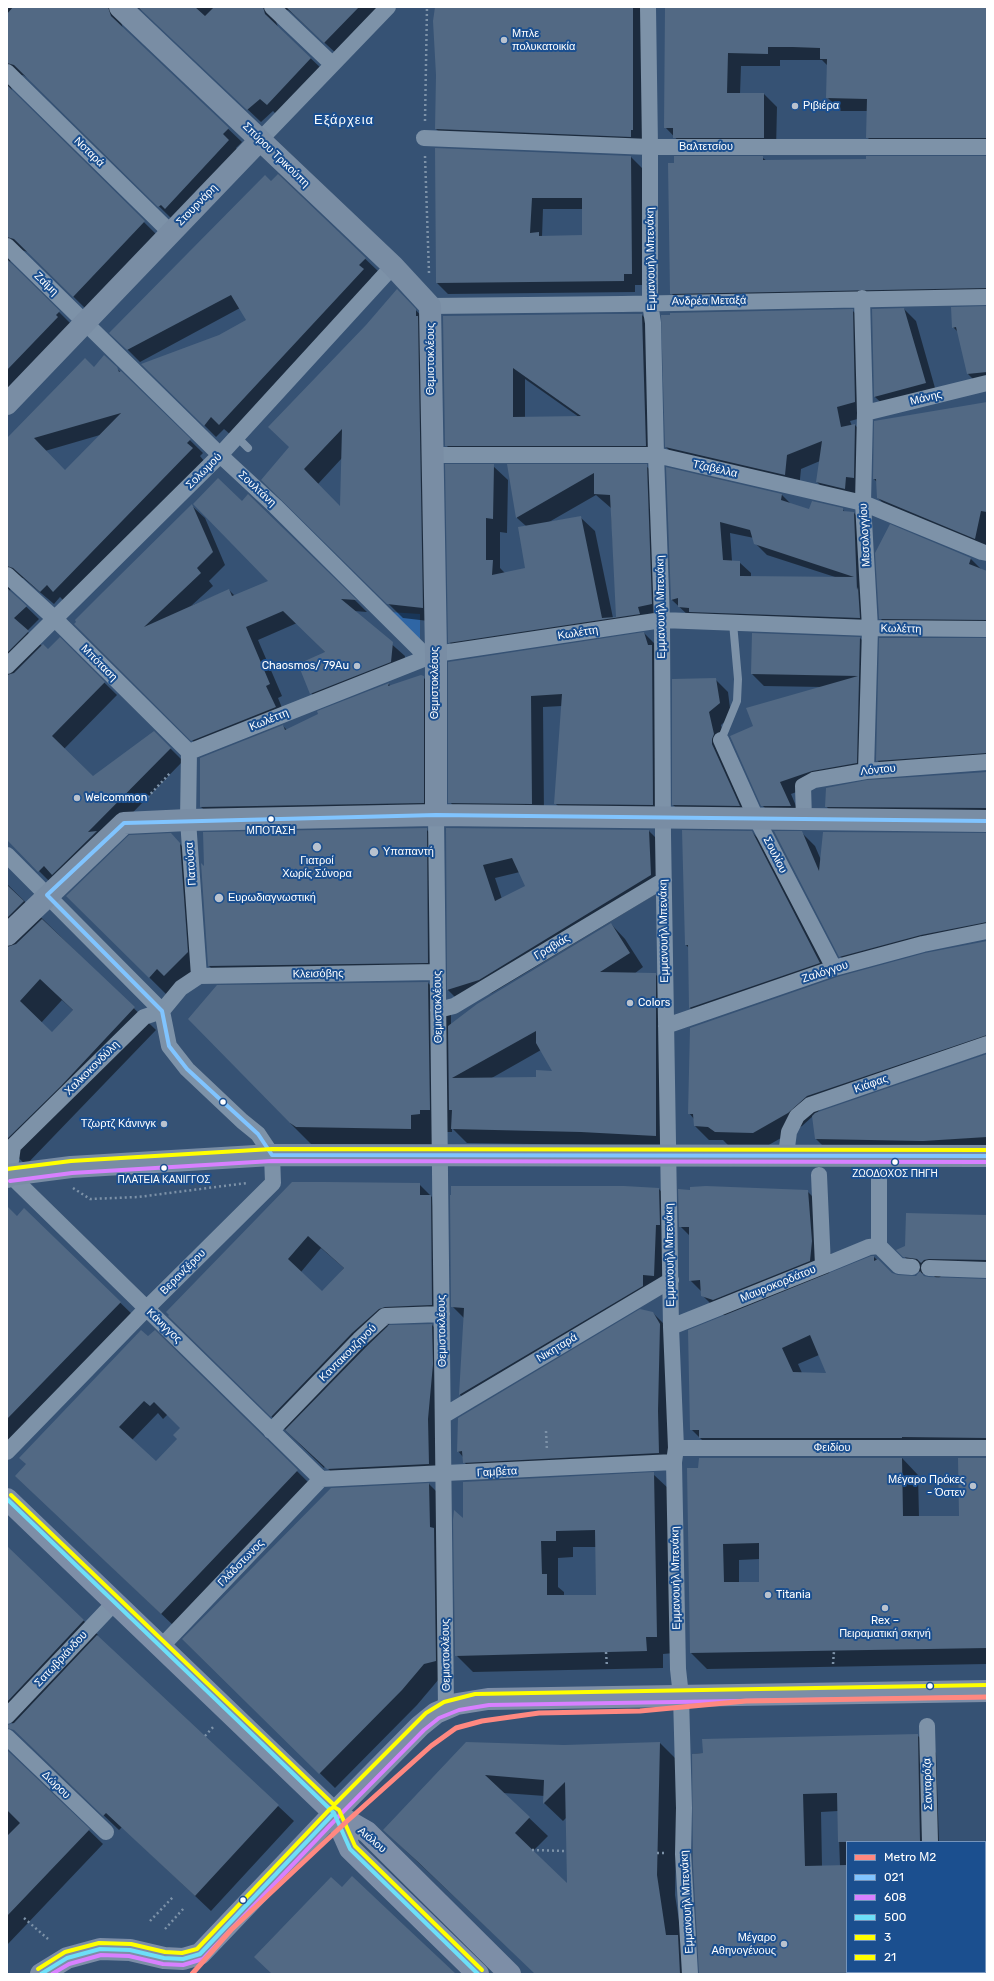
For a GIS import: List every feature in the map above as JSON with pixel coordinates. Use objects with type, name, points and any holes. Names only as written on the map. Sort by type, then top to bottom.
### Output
[{"type":"main road","name":"Σπύρου Τρικούπη","points":[[120,7],[393,266],[430,306]]},
{"type":"main road","name":"Στουρνάρη","points":[[7,404],[260,140]]},
{"type":"main road","name":"Θεμιστοκλέους","points":[[430,306],[431,655],[436,815]]},
{"type":"main road","points":[[7,935],[124,823],[188,820],[436,815],[987,821]]},
{"type":"main road","points":[[8,1175],[71,1167],[272,1155],[987,1156]]},
{"type":"main road","points":[[7,1499],[334,1813]]},
{"type":"main road","points":[[41,1974],[67,1958],[100,1949],[130,1950],[164,1958],[183,1959],[200,1954],[217,1938],[334,1813],[420,1726],[446,1708],[488,1699],[987,1691]]},
{"type":"main road","name":"Αιόλου","points":[[334,1813],[350,1849],[478,1974]]},
{"type":"main road","name":"Αιόλου","points":[[334,1813],[367,1832],[510,1974]]},
{"type":"street","points":[[272,7],[332,64]]},
{"type":"street","name":"Στουρνάρη","points":[[260,140],[388,7]]},
{"type":"street","name":"Εμμανουήλ Μπενάκη","points":[[648,7],[650,302],[654,323],[656,455],[662,620],[662,817],[678,1669],[681,1696],[684,1808],[683,1854],[690,1974]]},
{"type":"street","name":"Νοταρά","points":[[7,72],[171,233]]},
{"type":"street","name":"Βαλτετσίου","points":[[424,138],[650,147],[987,147]]},
{"type":"street","name":"Ζαΐμη","points":[[7,246],[86,322]]},
{"type":"street","name":"Σολωμού","points":[[7,666],[220,455],[242,442],[393,266]]},
{"type":"street","name":"Ανδρέα Μεταξά","points":[[430,306],[987,297]]},
{"type":"street","name":"Μεσολογγίου","points":[[862,298],[865,413],[863,503],[870,628],[866,771]]},
{"type":"street","name":"Σουλτάνη","points":[[86,322],[220,455],[431,655]]},
{"type":"street","name":"Μάνης","points":[[865,413],[987,383]]},
{"type":"street","name":"Τζαβέλλα","points":[[431,455],[656,455],[863,503],[987,553]]},
{"type":"street","name":"Μπόταση","points":[[7,575],[54,618],[189,752]]},
{"type":"street","name":"Κωλέττη","points":[[189,752],[431,655],[662,620],[870,628],[987,629]]},
{"type":"street","name":"Σουλίου","points":[[721,740],[756,818],[834,968]]},
{"type":"street","name":"Πατούσα","points":[[189,752],[188,820],[199,976]]},
{"type":"street","name":"Λόντου","points":[[804,819],[803,786],[814,780],[866,771],[987,762]]},
{"type":"street","name":"Θεμιστοκλέους","points":[[436,815],[446,1708]]},
{"type":"street","points":[[7,855],[162,1011],[169,1046],[187,1069],[242,1121],[258,1134],[272,1155]]},
{"type":"street","name":"Γραβιάς","points":[[438,1010],[454,1006],[664,880]]},
{"type":"street","name":"Ζαλόγγου","points":[[666,1026],[834,968],[923,944],[987,932]]},
{"type":"street","name":"Κλεισόβης","points":[[199,976],[437,972]]},
{"type":"street","points":[[162,1011],[181,988],[199,976]]},
{"type":"street","name":"Χαλκοκονδύλη","points":[[8,1175],[13,1146],[144,1017],[162,1011]]},
{"type":"street","name":"Κιάφας","points":[[786,1155],[789,1132],[797,1116],[810,1105],[987,1044]]},
{"type":"street","name":"Βερανζέρου","points":[[7,1452],[146,1309],[273,1183],[272,1155]]},
{"type":"street","name":"Κάνιγγος","points":[[8,1175],[321,1479]]},
{"type":"street","name":"Μαυροκορδάτου","points":[[671,1327],[823,1266],[819,1175]]},
{"type":"street","points":[[879,1176],[879,1246]]},
{"type":"street","points":[[823,1266],[869,1246],[879,1246],[899,1266],[912,1267]]},
{"type":"street","points":[[929,1268],[987,1270]]},
{"type":"street","name":"Νικηταρά","points":[[443,1416],[671,1280]]},
{"type":"street","name":"Καντακουζηνού","points":[[272,1431],[359,1340],[385,1316],[442,1314]]},
{"type":"street","name":"Φειδίου","points":[[675,1455],[987,1448]]},
{"type":"street","name":"Γαμβέτα","points":[[321,1479],[444,1474],[675,1455]]},
{"type":"street","name":"Γλάδστωνος","points":[[161,1647],[321,1479]]},
{"type":"street","name":"Σατωβριάνδου","points":[[7,1716],[115,1602]]},
{"type":"street","name":"Σανταρόζα","points":[[927,1726],[930,1841]]},
{"type":"street","name":"Δώρου","points":[[7,1737],[106,1832]]},
{"type":"lane","points":[[721,740],[736,701],[738,679],[733,623]]},
{"type":"path","points":[[124,823],[189,752]]},
{"type":"path","points":[[73,1189],[90,1199],[97,1199],[138,1197],[248,1183]]},
{"type":"path","points":[[833,1664],[834,1651]]},
{"type":"path","points":[[606,1652],[607,1667]]},
{"type":"path","points":[[532,1850],[566,1851]]},
{"type":"path","points":[[150,1921],[173,1897]]},
{"type":"path","points":[[165,1929],[184,1908]]},
{"type":"path","points":[[24,1918],[48,1939]]},
{"type":"shaded area","points":[[389,612],[420,614],[420,641]]},
{"type":"building","points":[[13,7],[108,7],[111,16],[229,128],[223,134],[229,140],[165,209],[161,205],[158,207],[14,65],[7,63],[7,14]]},
{"type":"building","points":[[138,7],[195,7],[205,16],[214,7],[263,7],[265,14],[311,58],[267,105],[260,99],[247,110]]},
{"type":"building","points":[[286,7],[359,7],[324,43]]},
{"type":"building","points":[[435,7],[633,7],[633,130],[631,130],[631,137],[435,129],[436,75],[433,21]]},
{"type":"building","points":[[665,7],[987,7],[987,138],[866,138],[867,99],[826,98],[827,59],[820,59],[820,48],[768,47],[768,54],[728,53],[727,93],[764,93],[764,138],[673,138],[673,128],[664,128]]},
{"type":"building","points":[[7,85],[145,221],[73,297],[14,239],[7,237]]},
{"type":"building","points":[[435,148],[631,156],[632,274],[624,274],[624,281],[436,283]],"holes":[[[532,198],[582,198],[582,235],[539,236],[539,232],[530,233]]]},
{"type":"building","points":[[674,156],[763,156],[763,160],[866,159],[866,156],[987,156],[987,288],[670,294],[668,163],[674,163]]},
{"type":"building","points":[[278,174],[366,258],[359,265],[364,269],[219,425],[211,417],[204,426],[141,364],[219,335],[246,320],[231,295],[127,350],[109,333],[265,175],[271,181]]},
{"type":"building","points":[[7,259],[60,311],[56,315],[58,317],[7,370]]},
{"type":"building","points":[[397,289],[416,309],[416,316],[418,316],[423,608],[387,604],[261,480],[289,447],[268,427],[366,325]],"holes":[[[342,429],[340,506],[304,469]]]},
{"type":"building","points":[[987,306],[987,372],[967,374],[956,327],[952,328],[951,307]]},
{"type":"building","points":[[904,308],[926,383],[874,397],[872,309]]},
{"type":"building","points":[[853,309],[855,402],[837,407],[841,427],[855,424],[854,478],[846,477],[845,489],[816,482],[822,441],[787,455],[785,475],[665,447],[661,315],[670,315],[670,313]]},
{"type":"building","points":[[642,314],[646,446],[445,446],[443,316]],"holes":[[[513,368],[581,416],[513,417]]]},
{"type":"building","points":[[104,355],[117,367],[119,372],[121,371],[191,439],[187,443],[193,448],[53,592],[47,585],[40,592],[13,568],[7,566],[7,438],[85,358],[94,367]],"holes":[[[121,413],[65,470],[34,438]]]},
{"type":"building","points":[[987,402],[987,512],[981,511],[975,539],[877,498],[876,479],[873,479],[874,421]]},
{"type":"building","points":[[445,464],[494,464],[493,519],[486,518],[486,560],[493,560],[492,575],[525,568],[518,527],[581,516],[602,618],[616,617],[610,495],[594,494],[594,473],[516,518],[507,464],[647,464],[652,604],[638,607],[640,614],[448,643]]},
{"type":"building","points":[[666,467],[782,494],[781,500],[809,509],[812,501],[843,508],[843,511],[854,512],[857,590],[858,587],[860,618],[689,612],[689,608],[678,607],[678,598],[671,600]],"holes":[[[720,522],[750,530],[754,544],[854,577],[740,576],[740,561],[723,560]]]},
{"type":"building","points":[[218,478],[242,501],[248,494],[357,600],[341,599],[393,642],[391,662],[310,694],[298,664],[325,652],[283,611],[246,627],[270,684],[266,686],[276,707],[191,741],[74,624],[76,622],[75,620],[192,504],[213,552],[197,568],[201,573],[144,627],[229,589],[232,596],[268,581],[193,504]]},
{"type":"building","points":[[890,524],[971,558],[969,564],[987,571],[987,620],[879,619],[875,553]]},
{"type":"building","points":[[7,588],[27,606],[14,618],[29,631],[7,653]]},
{"type":"building","points":[[644,632],[648,645],[652,645],[653,805],[554,804],[562,694],[531,696],[532,804],[448,803],[448,662]]},
{"type":"building","points":[[752,633],[860,637],[857,763],[812,771],[780,782],[791,806],[761,806],[730,736],[753,726],[746,708],[858,676],[751,674]]},
{"type":"building","points":[[60,637],[105,682],[52,736],[93,776],[154,731],[171,748],[88,832],[97,831],[52,875],[44,866],[38,872],[7,840],[7,675],[14,673],[43,644],[48,649]]},
{"type":"building","points":[[879,638],[987,638],[987,753],[876,761]]},
{"type":"building","points":[[421,675],[424,676],[424,803],[200,807],[200,758],[283,725],[285,730],[318,714],[317,711],[389,683],[388,686]]},
{"type":"building","points":[[716,678],[720,703],[709,712],[714,734],[712,744],[740,806],[672,805],[672,679]]},
{"type":"building","points":[[987,772],[987,808],[825,807],[826,788],[867,780]]},
{"type":"building","points":[[427,828],[428,963],[208,966],[201,863],[204,866],[203,832]]},
{"type":"building","points":[[446,828],[649,830],[651,875],[479,980],[447,990]],"holes":[[[512,858],[525,886],[495,901],[483,865]]]},
{"type":"building","points":[[682,830],[752,831],[820,963],[689,1008],[688,945],[685,945]]},
{"type":"building","points":[[774,831],[802,831],[819,871],[823,832],[987,833],[987,922],[921,935],[839,957]]},
{"type":"building","points":[[171,833],[180,843],[188,952],[164,976],[157,969],[149,978],[66,896],[129,835]]},
{"type":"building","points":[[7,885],[24,901],[7,918]]},
{"type":"building","points":[[42,919],[135,1007],[61,1086],[7,1139],[7,947],[16,944]],"holes":[[[40,979],[73,1010],[52,1032],[20,1001]]]},
{"type":"building","points":[[611,923],[630,953],[600,972],[656,973],[656,1136],[581,1132],[451,1129],[452,1110],[449,1110],[448,1026],[477,1004]],"holes":[[[536,1031],[536,1043],[552,1071],[536,1070],[536,1077],[452,1078]]]},
{"type":"building","points":[[987,941],[987,1035],[807,1096],[788,1113],[753,1133],[715,1132],[708,1127],[694,1126],[693,1114],[688,1114],[690,1028],[837,977],[925,953]]},
{"type":"building","points":[[428,982],[430,1110],[420,1110],[420,1114],[411,1115],[411,1129],[296,1127],[290,1123],[188,1019],[217,985]]},
{"type":"building","points":[[987,1054],[987,1137],[923,1141],[815,1139],[812,1116],[815,1113]]},
{"type":"building","points":[[292,1182],[420,1183],[420,1195],[431,1195],[432,1305],[385,1307],[379,1309],[352,1333],[271,1417],[168,1316],[169,1315],[166,1312]],"holes":[[[308,1236],[344,1268],[322,1291],[288,1259]]]},
{"type":"building","points":[[451,1186],[624,1186],[659,1188],[660,1225],[656,1225],[654,1276],[643,1275],[643,1286],[459,1395],[464,1308],[451,1307]]},
{"type":"building","points":[[706,1186],[808,1190],[812,1241],[810,1261],[713,1300],[701,1296],[700,1280],[689,1281],[689,1227],[679,1227],[678,1189],[690,1190],[690,1187]]},
{"type":"building","points":[[7,1206],[17,1216],[24,1208],[121,1302],[7,1419]]},
{"type":"building","points":[[906,1213],[987,1215],[987,1260],[929,1259],[924,1260],[921,1263],[917,1259],[903,1257],[896,1250],[905,1246]]},
{"type":"building","points":[[871,1256],[874,1256],[874,1261],[878,1259],[892,1273],[898,1275],[916,1276],[920,1271],[924,1276],[929,1277],[987,1279],[987,1438],[699,1438],[699,1430],[690,1430],[688,1330]],"holes":[[[810,1335],[826,1373],[793,1372],[782,1348]]]},
{"type":"building","points":[[640,1309],[653,1312],[660,1324],[658,1411],[659,1453],[463,1463],[462,1451],[457,1452],[458,1418]]},
{"type":"building","points":[[432,1324],[433,1364],[428,1419],[429,1464],[327,1469],[285,1430],[389,1325]]},
{"type":"building","points":[[141,1330],[148,1336],[155,1330],[298,1470],[161,1614],[15,1476],[26,1464],[19,1458]],"holes":[[[144,1401],[150,1406],[154,1402],[180,1428],[173,1435],[177,1439],[156,1461],[119,1427]]]},
{"type":"building","points":[[699,1458],[902,1458],[903,1516],[959,1516],[958,1458],[987,1458],[987,1648],[690,1653],[687,1468],[698,1468]],"holes":[[[759,1543],[759,1582],[724,1582],[723,1544]]]},
{"type":"building","points":[[654,1472],[657,1637],[646,1637],[647,1651],[455,1656],[453,1520],[454,1510],[463,1518],[463,1482]],"holes":[[[595,1530],[596,1595],[547,1595],[547,1574],[542,1574],[541,1541],[556,1541],[556,1531]]]},
{"type":"building","points":[[429,1483],[430,1527],[434,1528],[436,1661],[424,1664],[402,1690],[319,1774],[182,1639],[331,1488]]},
{"type":"building","points":[[7,1546],[84,1620],[7,1702]]},
{"type":"building","points":[[97,1635],[279,1805],[195,1896],[106,1813],[103,1816],[14,1730],[7,1728],[7,1725],[14,1723]]},
{"type":"building","points":[[918,1734],[920,1841],[838,1842],[837,1793],[803,1794],[805,1866],[846,1865],[847,1974],[699,1974],[693,1864],[692,1754],[703,1753],[702,1739]]},
{"type":"building","points":[[466,1742],[564,1745],[660,1742],[657,1875],[666,1935],[678,1935],[680,1974],[535,1974],[383,1830]],"holes":[[[485,1775],[544,1780],[543,1804],[565,1782],[567,1883],[515,1833],[530,1817]]]},
{"type":"building","points":[[7,1750],[90,1829],[7,1916],[7,1836],[20,1823],[7,1810]]},
{"type":"building","points":[[352,1876],[456,1974],[272,1974],[254,1957],[331,1877],[342,1887]]},
{"type":"metro line","name":"Μ2","points":[[192,1974],[231,1930],[345,1823],[431,1746],[456,1728],[482,1721],[539,1713],[640,1711],[746,1701],[987,1697]]},
{"type":"transit line","name":"021","points":[[124,823],[436,815],[987,821]]},
{"type":"transit line","name":"021","points":[[47,895],[124,823]]},
{"type":"transit line","name":"021","points":[[47,895],[162,1011],[169,1046],[187,1069],[258,1134],[272,1155]]},
{"type":"transit line","name":"3","points":[[7,1169],[71,1161],[272,1149],[987,1150]]},
{"type":"transit line","name":"021","points":[[272,1155],[987,1156]]},
{"type":"transit line","name":"608","points":[[10,1181],[72,1173],[272,1161],[987,1162]]},
{"type":"transit line","name":"3","points":[[11,1495],[334,1805],[426,1713],[444,1702],[475,1694],[987,1685]]},
{"type":"transit line","name":"500","points":[[7,1499],[334,1813],[350,1849],[478,1974]]},
{"type":"transit line","name":"608","points":[[52,1974],[69,1964],[101,1955],[129,1956],[163,1964],[183,1965],[203,1959],[338,1817],[424,1730],[439,1718],[459,1710],[489,1705],[987,1697]]},
{"type":"transit line","name":"21","points":[[38,1969],[65,1952],[99,1943],[131,1944],[165,1952],[182,1953],[197,1949],[330,1809],[334,1807],[339,1810],[355,1846],[482,1970]]},
{"type":"transit line","name":"500","points":[[41,1974],[67,1958],[100,1949],[130,1950],[164,1958],[183,1959],[200,1954],[334,1813]]},
{"type":"place","name":"Μπλε πολυκατοικία","points":[[504,40]]},
{"type":"place","name":"Ριβιέρα","points":[[795,106]]},
{"type":"place","name":"Chaosmos/ 79Au","points":[[357,666]]},
{"type":"place","name":"Welcommon","points":[[77,798]]},
{"type":"place","name":"ΜΠΟΤΑΣΗ","points":[[271,819]]},
{"type":"place","name":"Γιατροί Χωρίς Σύνορα","points":[[317,847]]},
{"type":"place","name":"Υπαπαντή","points":[[374,852]]},
{"type":"place","name":"Ευρωδιαγνωστική","points":[[219,898]]},
{"type":"place","name":"Colors","points":[[630,1003]]},
{"type":"place","name":"Τζωρτζ Κάνινγκ","points":[[164,1124]]},
{"type":"place","name":"ΖΩΟΔΟΧΟΣ ΠΗΓΗ","points":[[895,1162]]},
{"type":"place","name":"ΠΛΑΤΕΙΑ ΚΑΝΙΓΓΟΣ","points":[[164,1168]]},
{"type":"place","name":"Μέγαρο Πρόκες - Όστεν","points":[[973,1486]]},
{"type":"place","name":"Titania","points":[[768,1595]]},
{"type":"place","name":"Rex – Πειραματική σκηνή","points":[[885,1608]]},
{"type":"place","name":"Μέγαρο Αθηνογένους","points":[[784,1944]]},
{"type":"district","name":"Εξάρχεια","points":[[344,120]]}]
